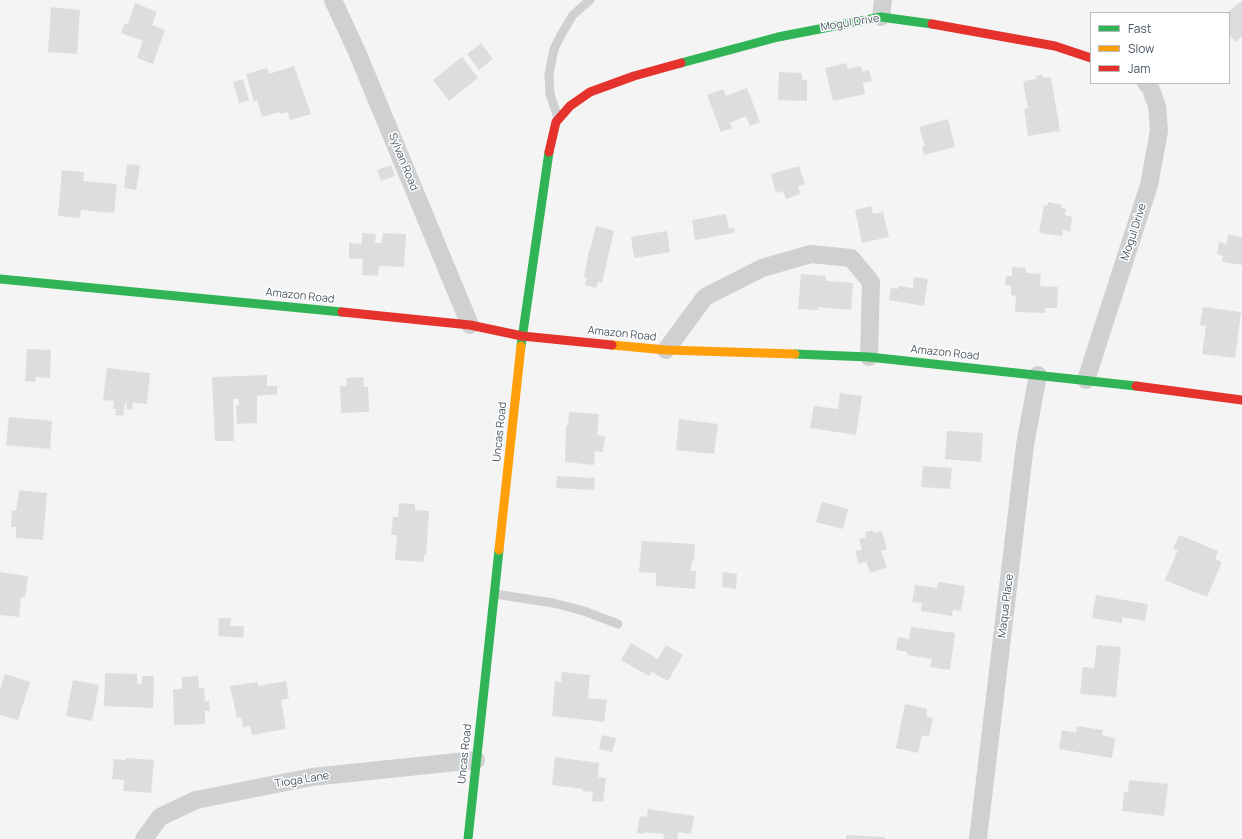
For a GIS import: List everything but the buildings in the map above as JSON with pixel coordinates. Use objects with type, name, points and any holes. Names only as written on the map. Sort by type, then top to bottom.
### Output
[{"type":"street","name":"Sylvan Road","points":[[333,0],[357,52],[470,325]]},
{"type":"street","name":"Mogul Drive","points":[[634,76],[882,9],[958,28],[1055,46],[1090,58]]},
{"type":"street","name":"Uncas Road","points":[[468,839],[522,336],[550,146],[556,122],[570,106],[590,92],[634,76]]},
{"type":"street","name":"Mogul Drive","points":[[1086,380],[1149,185],[1160,131],[1158,106],[1150,87],[1147,84]]},
{"type":"street","points":[[666,350],[705,297],[762,268],[811,254],[851,258],[871,282],[869,357]]},
{"type":"street","name":"Amazon Road","points":[[0,279],[470,325],[522,336],[666,350],[869,357],[1038,374],[1242,400]]},
{"type":"street","name":"Maqua Place","points":[[978,839],[1025,445],[1038,374]]},
{"type":"street","name":"Tioga Lane","points":[[144,839],[160,817],[196,800],[312,777],[476,760]]},
{"type":"lane","points":[[558,119],[550,94],[549,74],[554,49],[573,15],[590,0]]},
{"type":"lane","points":[[495,594],[552,603],[584,611],[618,624]]},
{"type":"traffic: fast","points":[[681,63],[778,37],[881,17],[932,24]]},
{"type":"traffic: fast","points":[[521,346],[549,152]]},
{"type":"traffic: fast","points":[[0,279],[342,312]]},
{"type":"traffic: fast","points":[[795,354],[869,357],[1136,386]]},
{"type":"traffic: fast","points":[[468,839],[499,550]]},
{"type":"traffic: slow","points":[[612,345],[666,350],[795,354]]},
{"type":"traffic: slow","points":[[499,550],[521,346]]},
{"type":"traffic: jam","points":[[932,24],[1055,46],[1090,58]]},
{"type":"traffic: jam","points":[[549,152],[556,122],[570,106],[590,92],[634,76],[681,63]]},
{"type":"traffic: jam","points":[[342,312],[470,325],[522,336],[612,345]]},
{"type":"traffic: jam","points":[[1136,386],[1242,400]]}]
